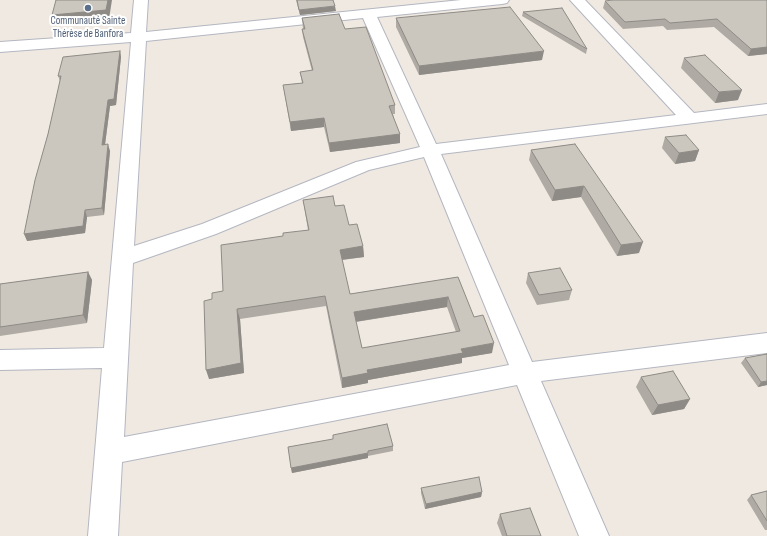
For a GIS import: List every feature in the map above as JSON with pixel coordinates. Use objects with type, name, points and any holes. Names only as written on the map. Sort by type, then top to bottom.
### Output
[{"type":"street","points":[[103,536],[137,37],[141,0]]},
{"type":"street","points":[[0,47],[137,37],[502,0]]},
{"type":"street","points":[[577,0],[689,118]]},
{"type":"street","points":[[368,13],[430,150],[594,536]]},
{"type":"street","points":[[123,258],[209,229],[363,166],[430,150],[767,109]]},
{"type":"street","points":[[109,452],[524,373],[767,343]]},
{"type":"street","points":[[0,360],[116,358]]},
{"type":"building","points":[[56,0],[108,0],[106,10],[52,15]]},
{"type":"building","points":[[297,0],[333,0],[335,6],[299,10]]},
{"type":"building","points":[[767,0],[767,47],[751,49],[717,19],[670,23],[665,19],[625,22],[605,1]]},
{"type":"building","points":[[510,7],[544,51],[419,66],[396,18]]},
{"type":"building","points":[[562,8],[587,49],[523,12]]},
{"type":"building","points":[[339,14],[345,29],[366,27],[395,105],[389,106],[400,134],[329,143],[324,118],[290,122],[283,85],[303,83],[300,72],[313,70],[302,29],[305,29],[302,18]]},
{"type":"building","points":[[120,51],[114,99],[108,100],[102,145],[108,144],[102,208],[85,210],[83,226],[24,234],[35,180],[48,134],[61,76],[58,76],[63,57]]},
{"type":"building","points":[[705,55],[742,90],[719,92],[684,58]]},
{"type":"building","points":[[686,135],[699,150],[679,153],[665,137]]},
{"type":"building","points":[[575,144],[643,242],[621,245],[584,186],[555,190],[531,150]]},
{"type":"building","points":[[333,196],[335,206],[344,205],[349,225],[357,224],[363,246],[340,250],[350,294],[458,277],[474,317],[483,315],[494,343],[461,349],[463,353],[367,370],[368,373],[342,378],[325,296],[237,309],[241,363],[206,370],[204,301],[212,299],[212,293],[223,291],[221,245],[283,236],[283,233],[309,230],[303,200]],"holes":[[[448,297],[460,331],[362,348],[354,312]]]},
{"type":"building","points":[[560,268],[572,290],[539,295],[528,273]]},
{"type":"building","points":[[88,272],[83,315],[0,327],[0,284]]},
{"type":"building","points":[[767,354],[767,381],[761,382],[745,358]]},
{"type":"building","points":[[673,371],[690,399],[658,405],[641,377]]},
{"type":"building","points":[[387,424],[393,446],[368,451],[368,453],[291,468],[288,447],[333,439],[333,435]]},
{"type":"building","points":[[479,477],[482,492],[426,504],[421,488]]},
{"type":"building","points":[[767,491],[767,521],[751,495]]},
{"type":"building","points":[[530,508],[541,536],[507,536],[500,514]]},
{"type":"place","name":"Communauté Sainte Thérèse de Banfora","points":[[88,8]]}]
